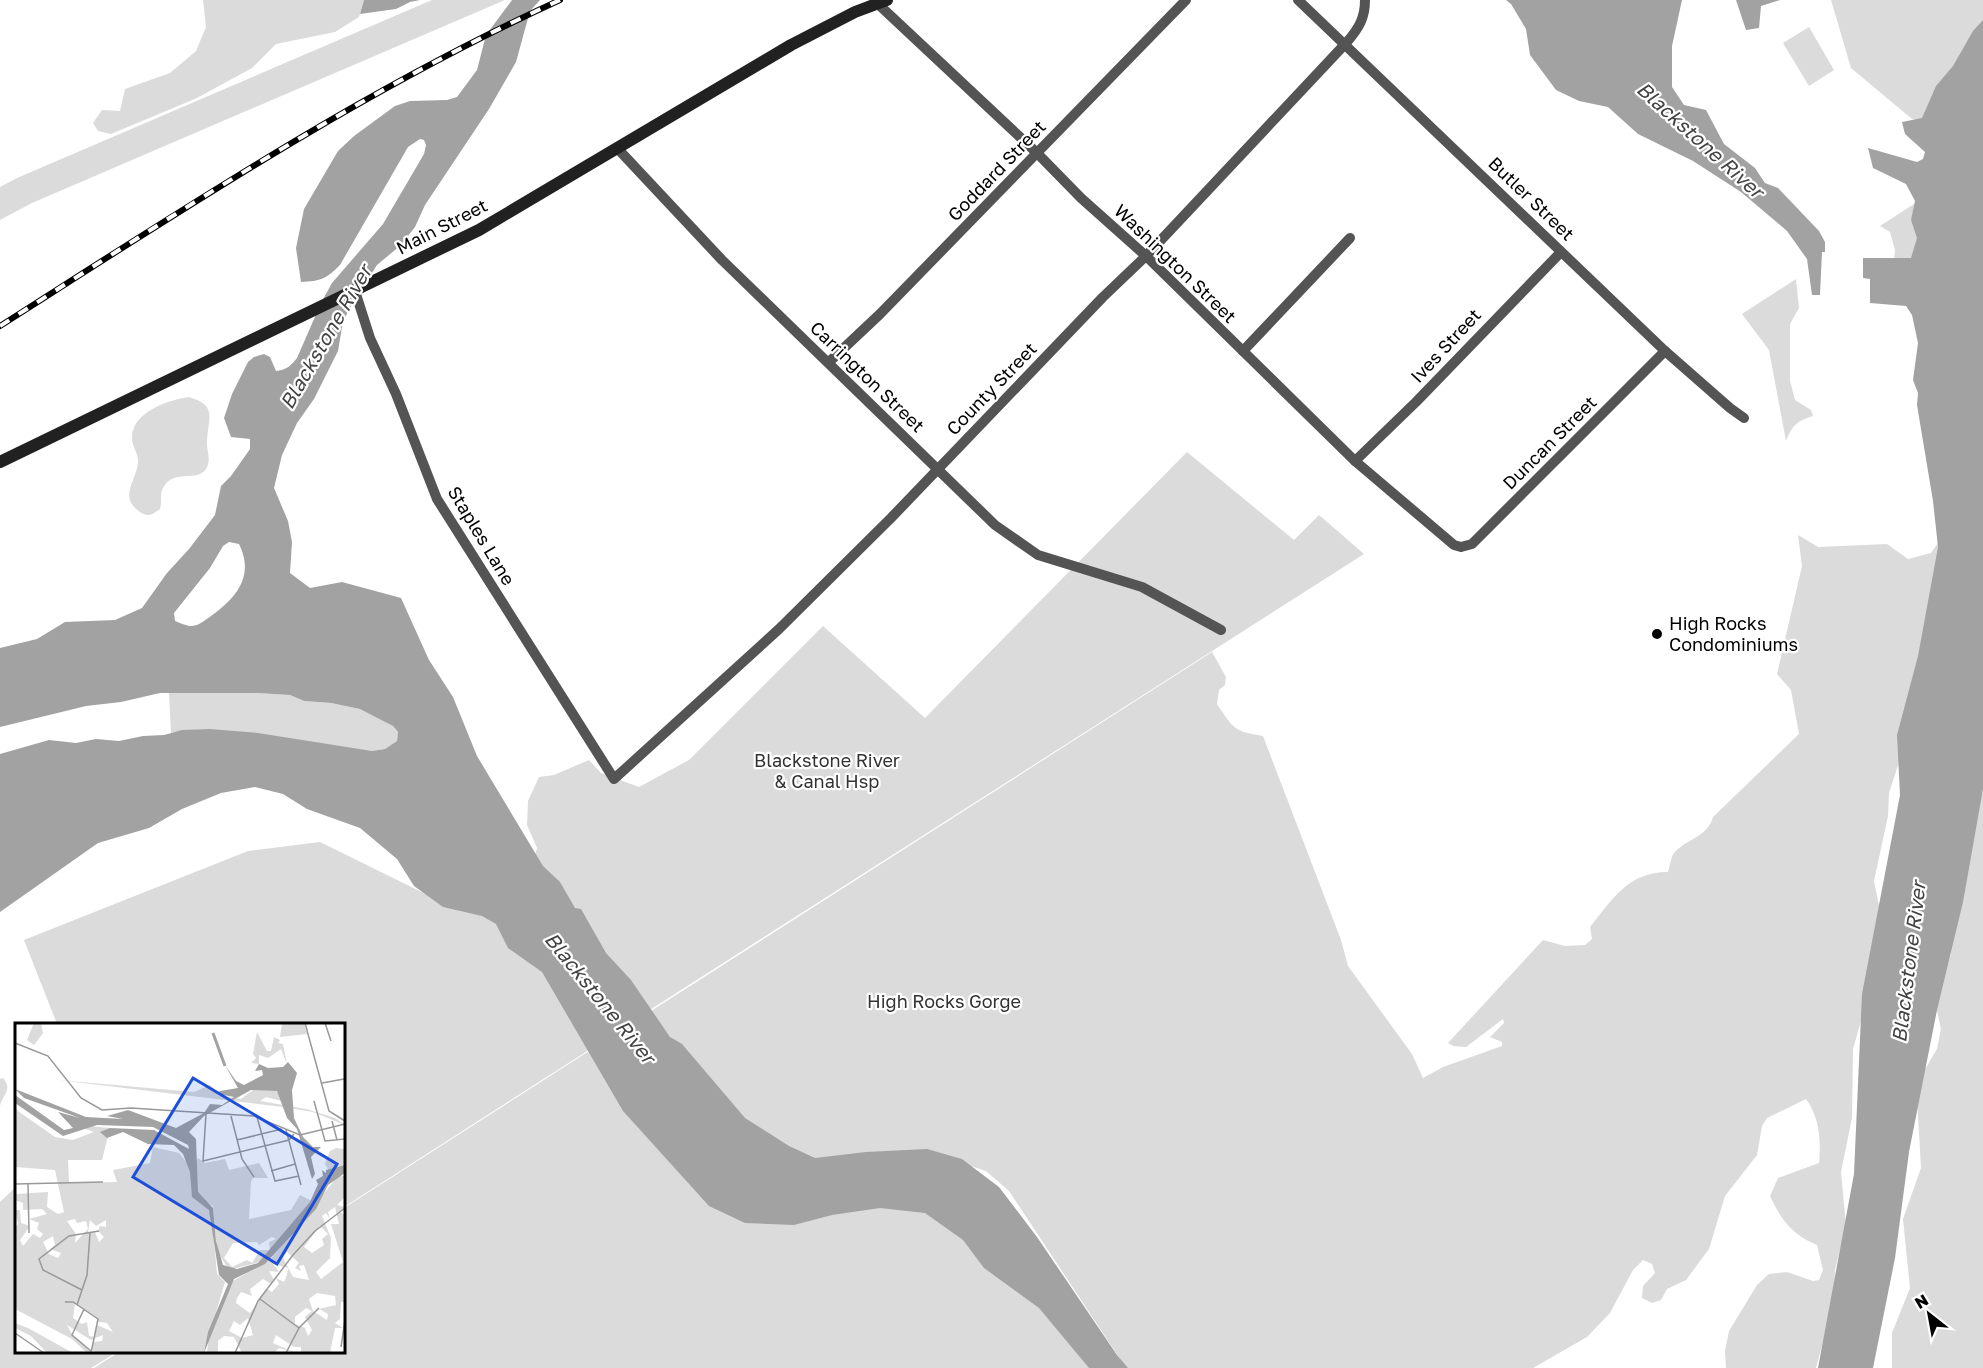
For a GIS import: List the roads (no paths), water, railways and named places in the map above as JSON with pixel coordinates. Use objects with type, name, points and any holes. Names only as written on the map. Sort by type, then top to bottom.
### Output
[{"type":"main road","name":"Main Street","points":[[0,462],[302,316],[357,297],[379,279],[479,230],[791,45],[855,12],[882,2]]},
{"type":"street","name":"Goddard Street","points":[[830,362],[880,314],[1186,0]]},
{"type":"street","name":"Butler Street","points":[[1298,0],[1665,351],[1744,418]]},
{"type":"street","name":"County Street","points":[[614,779],[779,629],[1103,297],[1146,256],[1344,45],[1364,17],[1365,0]]},
{"type":"street","name":"Washington Street","points":[[882,2],[1355,461],[1454,545]]},
{"type":"street","name":"Carrington Street","points":[[618,149],[722,260],[830,362],[995,525],[1038,555],[1142,587],[1221,630]]},
{"type":"street","points":[[1243,351],[1350,238]]},
{"type":"street","name":"Ives Street","points":[[1355,461],[1416,402],[1561,252]]},
{"type":"street","name":"Staples Lane","points":[[357,297],[370,338],[396,394],[437,499],[614,779]]},
{"type":"street","name":"Duncan Street","points":[[1454,545],[1461,548],[1472,543],[1665,351]]},
{"type":"water","points":[[364,0],[420,0],[396,9],[360,14]]},
{"type":"water","name":"Blackstone River","points":[[512,0],[540,0],[530,11],[516,62],[489,109],[425,205],[415,227],[401,245],[377,265],[353,303],[343,321],[338,351],[314,399],[297,423],[282,455],[274,488],[288,521],[292,542],[290,573],[310,588],[342,582],[401,598],[429,660],[453,697],[477,756],[543,866],[560,882],[575,908],[581,909],[606,953],[631,980],[670,1037],[682,1044],[745,1118],[789,1146],[815,1158],[866,1152],[927,1149],[962,1159],[999,1187],[1037,1237],[1128,1368],[1089,1368],[1039,1308],[984,1268],[963,1240],[925,1213],[880,1208],[832,1215],[794,1225],[745,1223],[709,1206],[623,1111],[542,972],[508,948],[496,924],[482,916],[443,907],[414,886],[397,859],[360,828],[307,809],[283,794],[255,787],[221,793],[182,809],[149,828],[98,843],[0,912],[0,754],[49,740],[76,743],[96,739],[119,741],[164,735],[182,730],[210,729],[258,733],[372,751],[385,749],[397,741],[398,732],[393,726],[360,709],[331,703],[304,701],[290,695],[257,693],[160,693],[121,702],[86,706],[0,727],[0,648],[37,639],[65,622],[115,620],[142,608],[167,573],[189,549],[215,515],[221,486],[250,449],[250,439],[231,437],[224,418],[232,394],[248,362],[264,354],[270,357],[276,371],[285,369],[295,361],[332,283],[383,224],[424,154],[426,145],[424,140],[420,139],[408,147],[340,265],[323,278],[301,282],[296,248],[304,209],[338,151],[354,136],[395,106],[410,101],[447,100],[457,97],[477,70],[486,35]],"holes":[[[229,542],[239,544],[245,566],[244,576],[235,594],[220,609],[198,625],[189,626],[175,621],[174,613],[210,568],[223,546]]]},
{"type":"water","name":"Blackstone River","points":[[1506,0],[1682,0],[1672,46],[1672,87],[1684,105],[1706,110],[1724,144],[1755,168],[1765,183],[1778,188],[1819,231],[1825,242],[1825,252],[1822,252],[1820,295],[1812,295],[1807,259],[1787,231],[1741,192],[1693,161],[1638,134],[1608,107],[1579,101],[1556,90],[1530,55],[1526,29],[1511,4]]},
{"type":"water","points":[[1736,0],[1780,0],[1761,6],[1759,28],[1746,30]]},
{"type":"water","name":"Blackstone River","points":[[1983,20],[1983,789],[1963,902],[1937,1010],[1909,1152],[1895,1258],[1873,1368],[1818,1368],[1854,1174],[1862,994],[1900,795],[1897,735],[1918,656],[1938,547],[1917,405],[1918,393],[1913,380],[1918,343],[1912,315],[1906,306],[1870,303],[1870,279],[1863,278],[1863,258],[1911,258],[1917,238],[1911,220],[1915,201],[1906,184],[1873,168],[1868,148],[1917,162],[1923,159],[1925,152],[1905,134],[1902,122],[1922,118],[1936,86],[1953,66],[1973,31]]},
{"type":"railway","points":[[0,326],[274,153],[344,112],[487,35],[560,0]]},
{"type":"place","name":"High Rocks Condominiums","points":[[1657,634]]},
{"type":"park label","name":"Blackstone River & Canal Hsp","points":[[827,771]]},
{"type":"park label","name":"High Rocks Gorge","points":[[944,1002]]}]
